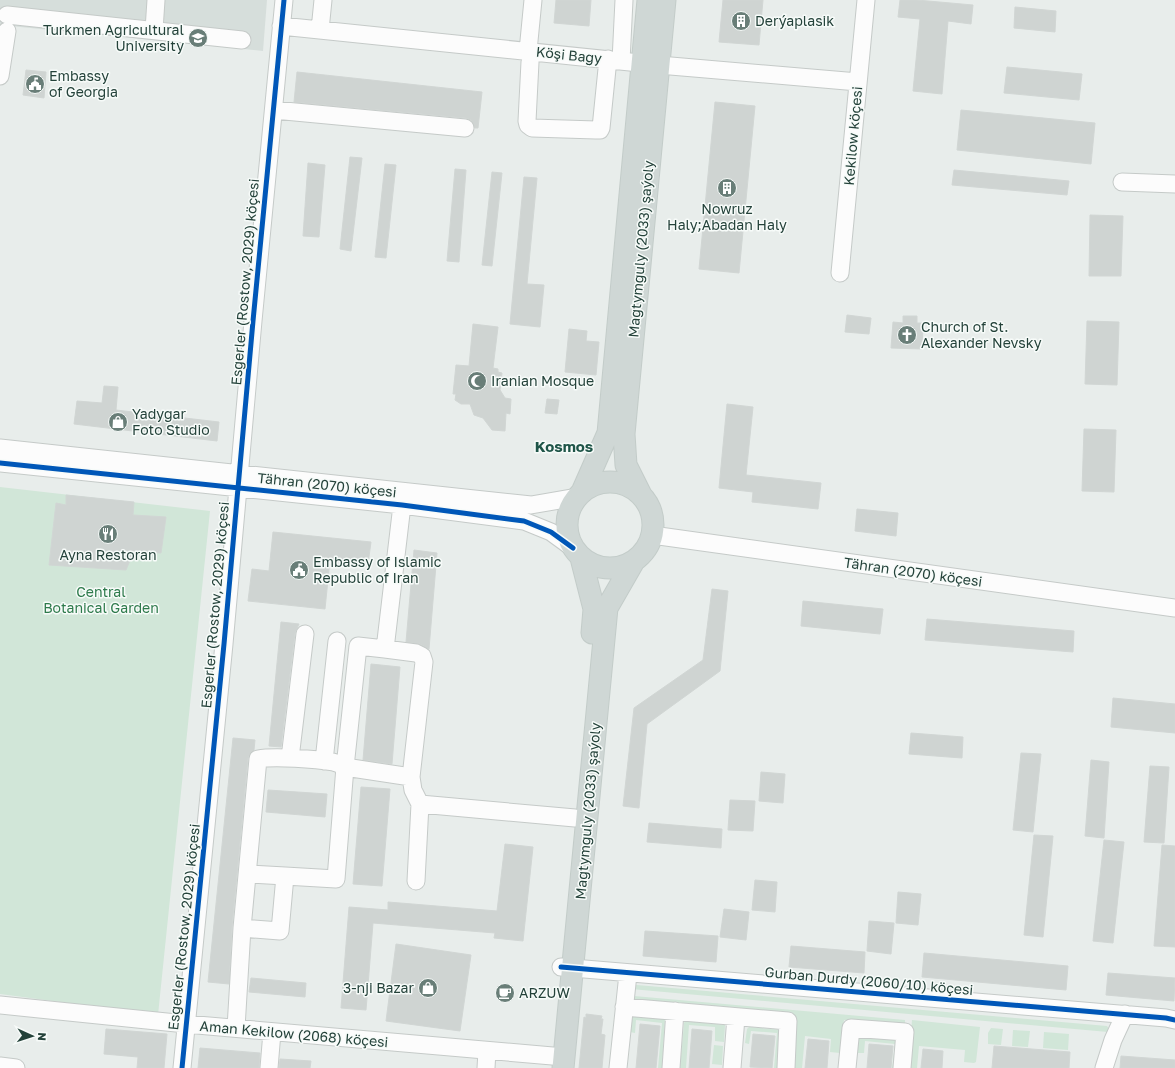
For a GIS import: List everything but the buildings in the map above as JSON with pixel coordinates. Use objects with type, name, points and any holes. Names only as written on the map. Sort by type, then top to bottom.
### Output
[{"type":"main road","name":"Magtymguly (2033) şaýoly","points":[[641,495],[626,465],[624,434],[650,64],[648,0]]},
{"type":"main road","name":"Magtymguly (2033) şaýoly","points":[[580,494],[608,433],[650,64],[665,0]]},
{"type":"main road","points":[[612,482],[628,486],[641,495],[650,510],[653,522],[652,535],[645,550],[634,561],[611,569],[595,566],[577,553],[567,534],[567,518],[572,504],[580,494],[596,484],[612,482]]},
{"type":"main road","name":"Magtymguly (2033) şaýoly","points":[[567,968],[574,818],[594,609],[577,553]]},
{"type":"main road","name":"Magtymguly (2033) şaýoly","points":[[558,1063],[567,968],[607,608],[634,561]]},
{"type":"street","points":[[154,30],[156,0]]},
{"type":"street","name":"Esgerler (Rostow, 2029) köçesi","points":[[182,1068],[225,636],[253,321],[284,0]]},
{"type":"street","points":[[320,30],[323,0]]},
{"type":"street","points":[[533,0],[529,57],[528,125],[532,128],[596,130],[600,130],[601,128],[624,0]]},
{"type":"street","name":"Kekilow köçesi","points":[[840,273],[866,0]]},
{"type":"street","points":[[0,76],[7,23],[154,30],[242,40]]},
{"type":"street","name":"Köşi Bagy","points":[[281,26],[529,57],[614,60],[858,82]]},
{"type":"street","points":[[274,110],[465,128]]},
{"type":"street","points":[[1122,182],[1175,184]]},
{"type":"street","name":"Tähran (2070) köçesi","points":[[0,448],[524,521],[551,532],[577,553]]},
{"type":"street","name":"Tähran (2070) köçesi","points":[[0,463],[531,505],[580,494]]},
{"type":"street","points":[[385,649],[402,505]]},
{"type":"street","name":"Tähran (2070) köçesi","points":[[652,535],[1175,608]]},
{"type":"street","points":[[290,758],[306,634]]},
{"type":"street","points":[[324,761],[337,641]]},
{"type":"street","points":[[248,874],[336,879],[345,767],[358,646],[416,653],[422,656],[424,662],[411,777],[413,790],[420,804],[416,880]]},
{"type":"street","points":[[236,1028],[242,928],[257,761],[260,758],[290,758],[335,762],[345,767],[411,777]]},
{"type":"street","points":[[420,804],[574,818]]},
{"type":"street","points":[[242,928],[280,931],[285,876]]},
{"type":"street","name":"Gurban Durdy (2060/10) köçesi","points":[[567,968],[1125,1014],[1175,1020]]},
{"type":"street","points":[[618,1068],[628,974]]},
{"type":"street","name":"Aman Kekilow (2068) köçesi","points":[[0,1005],[272,1032],[486,1060],[558,1063]]},
{"type":"street","points":[[624,1007],[788,1020],[786,1068]]},
{"type":"street","points":[[671,1068],[675,1011]]},
{"type":"street","points":[[1104,1068],[1113,1040],[1125,1014]]},
{"type":"street","points":[[732,1068],[736,1017]]},
{"type":"street","points":[[847,1068],[851,1028],[905,1032],[902,1068]]},
{"type":"street","points":[[269,1068],[272,1032]]},
{"type":"street","points":[[0,1066],[16,1068]]},
{"type":"shaded area","name":"Turkmen Agricultural University","points":[[0,0],[267,0],[263,51],[0,25]]},
{"type":"green space","name":"Central Botanical Garden","points":[[0,487],[210,511],[158,1015],[0,994]]},
{"type":"green space","points":[[634,985],[1107,1026],[1109,1029],[1108,1032],[631,989]]},
{"type":"green space","points":[[634,996],[905,1020],[905,1025],[844,1020],[840,1053],[830,1052],[831,1039],[805,1036],[802,1068],[794,1068],[796,1016],[634,1001]]},
{"type":"green space","points":[[634,1016],[665,1019],[662,1068],[658,1068],[662,1023],[636,1020],[635,1033],[630,1032],[632,1018]]},
{"type":"green space","points":[[912,1020],[980,1027],[976,1062],[964,1062],[965,1050],[919,1046],[917,1068],[908,1068]]},
{"type":"green space","points":[[685,1021],[725,1025],[724,1042],[715,1041],[715,1027],[689,1025],[686,1068],[680,1068],[684,1023]]},
{"type":"green space","points":[[749,1027],[782,1030],[781,1068],[774,1068],[777,1033],[751,1031],[749,1044],[745,1043],[747,1029]]},
{"type":"green space","points":[[991,1028],[1003,1029],[1001,1045],[988,1044],[988,1033]]},
{"type":"green space","points":[[1013,1030],[1030,1031],[1028,1047],[1012,1046]]},
{"type":"green space","points":[[1044,1032],[1069,1034],[1068,1050],[1043,1048]]},
{"type":"green space","points":[[860,1036],[900,1040],[900,1068],[892,1068],[895,1044],[865,1041],[864,1053],[857,1053],[858,1038]]},
{"type":"green space","points":[[714,1045],[723,1046],[722,1065],[712,1064]]},
{"type":"cycle path","points":[[182,1068],[224,644],[284,0]]},
{"type":"cycle path","points":[[0,463],[402,505],[524,521],[551,532],[573,548]]},
{"type":"cycle path","points":[[561,967],[1166,1018],[1175,1020]]},
{"type":"place","name":"Derýaplasik","points":[[741,21]]},
{"type":"place","name":"Turkmen Agricultural University","points":[[198,38]]},
{"type":"place","name":"Embassy of Georgia","points":[[35,84]]},
{"type":"place","name":"Nowruz Haly;Abadan Haly","points":[[727,188]]},
{"type":"place","name":"Church of St. Alexander Nevsky","points":[[907,335]]},
{"type":"place","name":"Iranian Mosque","points":[[477,381]]},
{"type":"place","name":"Yadygar Foto Studio","points":[[118,422]]},
{"type":"place","name":"Ayna Restoran","points":[[108,534]]},
{"type":"place","name":"Embassy of Islamic Republic of Iran","points":[[299,570]]},
{"type":"place","name":"3-nji Bazar","points":[[428,988]]},
{"type":"place","name":"ARZUW","points":[[505,993]]},
{"type":"district","name":"Kosmos","points":[[564,447]]}]
